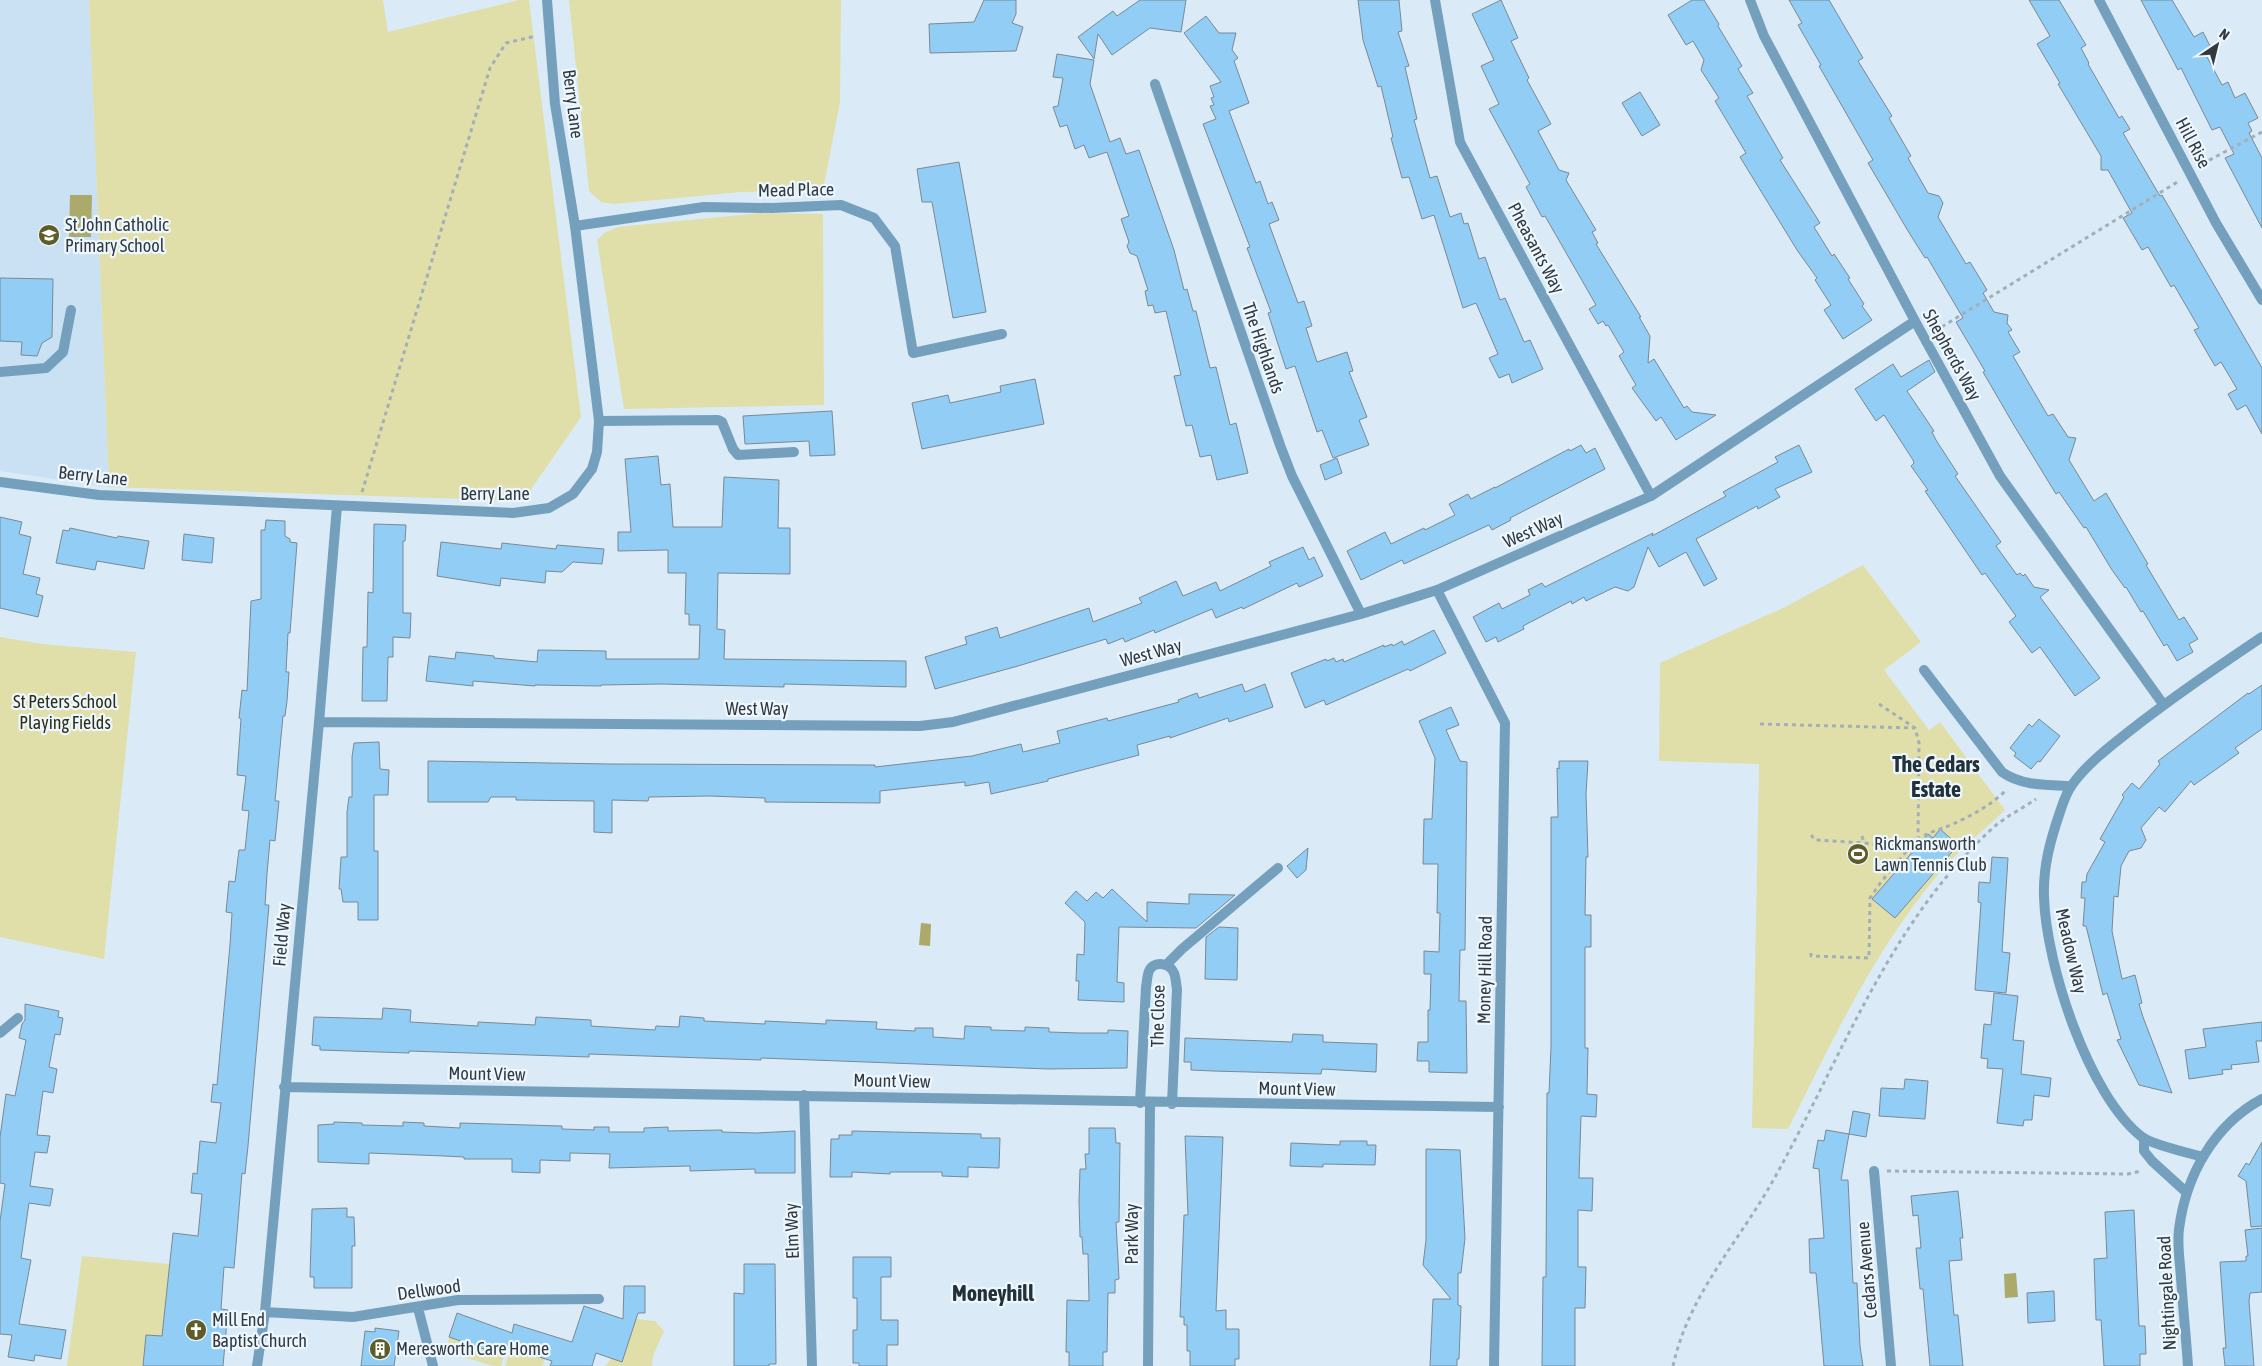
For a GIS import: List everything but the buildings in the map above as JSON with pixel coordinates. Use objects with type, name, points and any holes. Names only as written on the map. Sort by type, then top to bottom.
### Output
[{"type":"street","name":"Berry Lane","points":[[0,482],[99,495],[513,513],[549,508],[573,494],[592,469],[597,452],[599,421],[575,226],[555,104],[548,33],[547,0]]},
{"type":"street","name":"Pheasants Way","points":[[1435,0],[1460,142],[1651,496]]},
{"type":"street","name":"Shepherds Way","points":[[1750,0],[1764,36],[1915,322],[2000,476],[2163,704]]},
{"type":"street","name":"Hill Rise","points":[[2099,0],[2216,222],[2262,300]]},
{"type":"street","name":"The Highlands","points":[[1154,84],[1292,476],[1361,614]]},
{"type":"street","name":"Mead Place","points":[[575,226],[704,207],[772,208],[841,205],[874,218],[895,246],[913,353],[1002,334]]},
{"type":"street","points":[[0,372],[46,368],[63,352],[71,310]]},
{"type":"street","name":"West Way","points":[[319,722],[920,726],[953,722],[1361,614],[1437,590],[1651,496],[1915,322]]},
{"type":"street","points":[[599,421],[718,420],[722,422],[733,449],[738,455],[794,452]]},
{"type":"street","name":"Field Way","points":[[257,1366],[264,1312],[319,722],[337,506]]},
{"type":"street","name":"Money Hill Road","points":[[1437,590],[1505,723],[1494,1366]]},
{"type":"street","name":"Meadow Way","points":[[2203,1157],[2144,1138],[2117,1109],[2089,1063],[2074,1026],[2052,954],[2046,923],[2044,874],[2048,848],[2071,786],[2100,756],[2163,704],[2262,637]]},
{"type":"street","points":[[1924,670],[2002,772],[2013,779],[2040,784],[2071,786]]},
{"type":"street","points":[[1166,964],[1278,868]]},
{"type":"street","name":"The Close","points":[[1145,1103],[1146,987],[1150,970],[1153,966],[1166,964],[1174,972],[1177,989],[1172,1104]]},
{"type":"street","points":[[0,1033],[18,1018]]},
{"type":"street","name":"Mount View","points":[[284,1087],[804,1095],[1172,1104],[1499,1108]]},
{"type":"street","name":"Elm Way","points":[[804,1095],[812,1366]]},
{"type":"street","name":"Nightingale Road","points":[[2188,1366],[2179,1251],[2179,1231],[2186,1192],[2213,1139],[2248,1107],[2262,1099]]},
{"type":"street","name":"Park Way","points":[[1145,1103],[1148,1366]]},
{"type":"street","name":"Meadow Way","points":[[2144,1138],[2144,1150],[2152,1161],[2186,1192]]},
{"type":"street","name":"Cedars Avenue","points":[[1874,1171],[1891,1366]]},
{"type":"street","name":"Dellwood","points":[[264,1312],[353,1317],[418,1308],[458,1300],[598,1299]]},
{"type":"street","points":[[418,1308],[433,1366]]},
{"type":"path","points":[[357,507],[490,68],[506,43],[548,33]]},
{"type":"path","points":[[1924,337],[2165,191],[2211,158],[2262,132]]},
{"type":"path","points":[[1878,704],[1915,728],[1919,743],[1918,837]]},
{"type":"path","points":[[1760,724],[1915,728]]},
{"type":"path","points":[[1811,953],[1811,956],[1815,958],[1869,958],[1870,898],[1881,882],[1918,837],[1953,824],[1988,805],[2005,792],[2013,779]]},
{"type":"path","points":[[1673,1366],[1687,1321],[1717,1266],[1774,1180],[1869,994],[1923,907],[1962,860],[1996,825],[2037,798]]},
{"type":"path","points":[[1811,835],[1815,840],[1909,848]]},
{"type":"path","points":[[1862,836],[1864,844]]},
{"type":"path","points":[[1874,1171],[2128,1174],[2139,1172],[2152,1161]]},
{"type":"shaded area","name":"St John Catholic Primary School","points":[[0,0],[89,0],[109,487],[0,471]]},
{"type":"shaded area","points":[[70,195],[92,195],[91,237],[69,237]]},
{"type":"shaded area","points":[[921,923],[931,924],[930,946],[919,945]]},
{"type":"shaded area","points":[[2016,1273],[2018,1297],[2005,1298],[2004,1274]]},
{"type":"green space","points":[[89,0],[383,0],[388,32],[519,0],[529,0],[581,417],[523,501],[109,487]]},
{"type":"green space","points":[[569,0],[841,0],[840,102],[823,190],[741,192],[614,204],[601,202],[589,191]]},
{"type":"green space","points":[[761,213],[823,214],[824,405],[624,409],[597,240],[606,232],[618,227]]},
{"type":"green space","name":"Rickmansworth Lawn Tennis Club","points":[[1863,565],[1921,642],[1884,670],[1929,730],[1940,722],[2005,810],[1948,863],[1896,931],[1876,962],[1839,1028],[1788,1129],[1752,1128],[1759,764],[1659,761],[1660,663],[1785,607]]},
{"type":"green space","name":"St Peters School Playing Fields","points":[[0,637],[42,644],[136,652],[104,959],[0,937]]},
{"type":"green space","points":[[82,1256],[170,1264],[163,1325],[165,1337],[143,1366],[67,1366]]},
{"type":"green space","points":[[636,1319],[655,1321],[664,1331],[653,1356],[652,1366],[605,1366],[615,1355]]},
{"type":"green space","points":[[449,1337],[504,1356],[501,1366],[493,1366],[451,1353],[448,1345]]},
{"type":"green space","points":[[511,1348],[545,1359],[542,1366],[505,1366]]},
{"type":"place","name":"St John Catholic Primary School","points":[[49,235]]},
{"type":"place","name":"Rickmansworth Lawn Tennis Club","points":[[1858,854]]},
{"type":"place","name":"Mill End Baptist Church","points":[[196,1330]]},
{"type":"place","name":"Meresworth Care Home","points":[[380,1349]]},
{"type":"district","name":"The Cedars Estate","points":[[1936,776]]},
{"type":"district","name":"Moneyhill","points":[[993,1293]]}]
